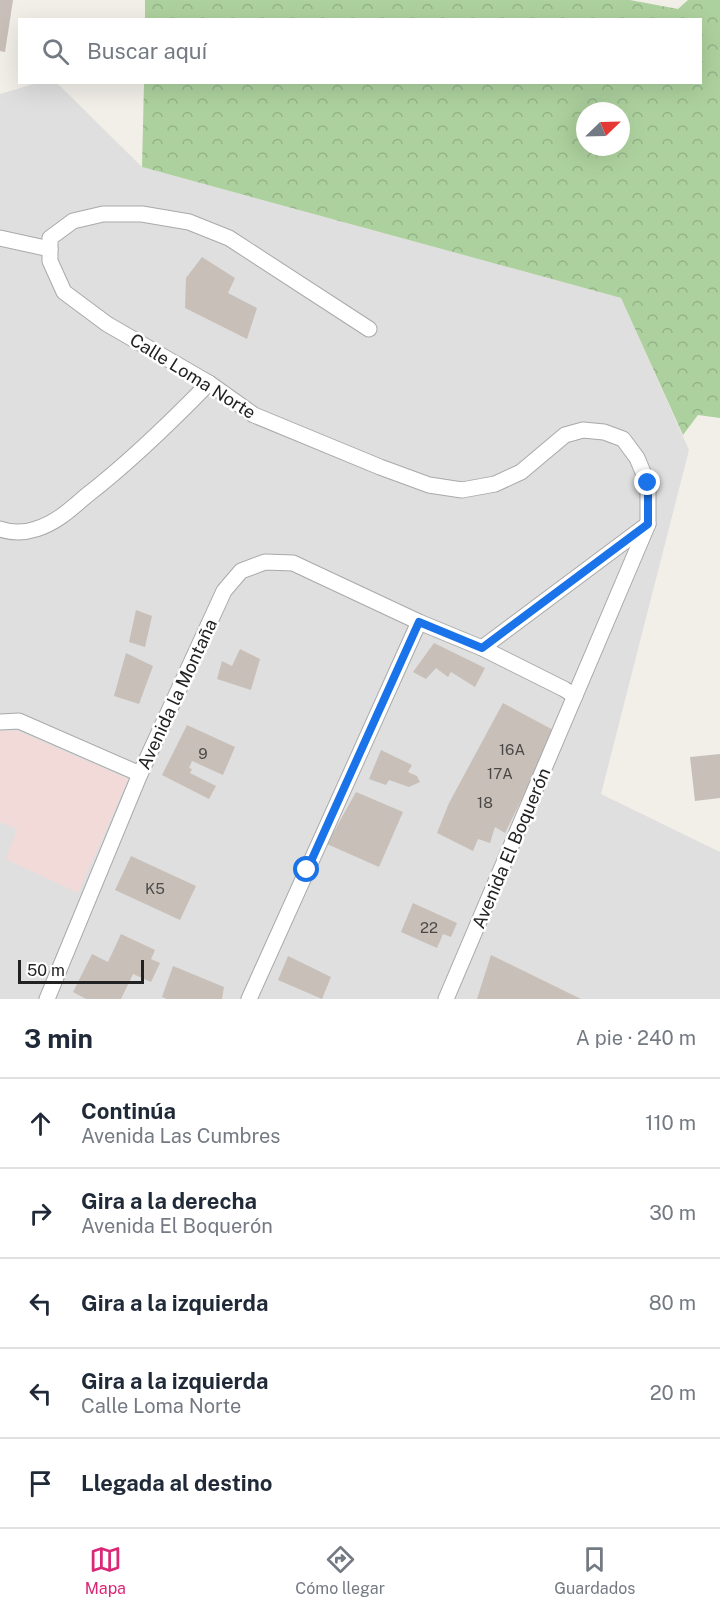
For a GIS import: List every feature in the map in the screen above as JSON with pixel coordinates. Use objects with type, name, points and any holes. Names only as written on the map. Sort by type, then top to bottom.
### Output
[{"type":"street","points":[[0,238],[50,249],[50,238],[74,221],[103,214],[142,214],[189,222],[229,238],[369,329]]},
{"type":"street","name":"Calle Loma Norte","points":[[50,249],[50,261],[64,292],[107,324],[208,383],[254,415],[419,481],[462,490],[495,484],[521,472],[565,435],[583,430],[604,432],[624,439],[637,458],[648,483],[648,524]]},
{"type":"street","points":[[0,529],[11,533],[36,529],[58,519],[115,474],[208,383]]},
{"type":"street","points":[[482,648],[648,524]]},
{"type":"street","name":"Avenida El Boquerón","points":[[447,999],[648,524]]},
{"type":"street","name":"Avenida la Montaña","points":[[47,999],[140,774],[224,591],[241,571],[265,562],[293,563],[419,622]]},
{"type":"street","points":[[249,999],[419,622],[482,648],[575,696]]},
{"type":"street","points":[[0,722],[19,721],[140,774]]},
{"type":"shaded area","points":[[34,84],[58,84],[142,167],[621,298],[689,450],[601,794],[720,852],[720,999],[0,999],[0,94]]},
{"type":"shaded area","points":[[0,731],[17,731],[128,779],[78,893],[6,859],[17,829],[0,822]]},
{"type":"green space","points":[[145,0],[630,0],[678,9],[688,0],[720,0],[720,418],[698,415],[683,435],[621,298],[142,167],[144,84],[702,84],[702,18],[145,18]]},
{"type":"building","points":[[0,0],[13,0],[5,52],[0,51]]},
{"type":"building","points":[[202,257],[235,278],[228,293],[257,308],[247,339],[185,308],[186,278]]},
{"type":"building","points":[[136,610],[152,616],[145,647],[129,642]]},
{"type":"building","points":[[434,643],[485,668],[475,687],[451,672],[448,677],[436,668],[426,679],[413,672]]},
{"type":"building","points":[[240,649],[260,659],[251,690],[217,679],[222,661],[232,666]]},
{"type":"building","points":[[126,653],[153,666],[139,704],[114,696]]},
{"type":"building","points":[[503,703],[557,732],[505,833],[495,827],[490,843],[478,839],[473,851],[437,833],[449,803]]},
{"type":"building","points":[[187,725],[235,747],[223,775],[192,761],[189,768],[192,769],[190,773],[216,786],[209,799],[162,775]]},
{"type":"building","points":[[381,750],[412,765],[408,772],[417,776],[420,782],[409,787],[389,780],[386,785],[369,779]]},
{"type":"building","points":[[720,754],[720,798],[695,801],[690,757]]},
{"type":"building","points":[[356,792],[403,812],[379,867],[327,844]]},
{"type":"building","points":[[131,856],[196,886],[180,920],[115,890]]},
{"type":"building","points":[[413,903],[457,923],[451,937],[443,934],[437,948],[401,932]]},
{"type":"building","points":[[121,934],[155,950],[151,959],[160,963],[151,982],[133,974],[121,999],[86,999],[73,992],[92,954],[108,962]]},
{"type":"building","points":[[491,955],[581,999],[477,999]]},
{"type":"building","points":[[288,956],[331,977],[322,999],[278,980]]},
{"type":"building","points":[[173,966],[224,987],[222,999],[167,999],[162,997]]},
{"type":"route","points":[[307,870],[419,622],[482,648],[648,524],[648,483]]}]
